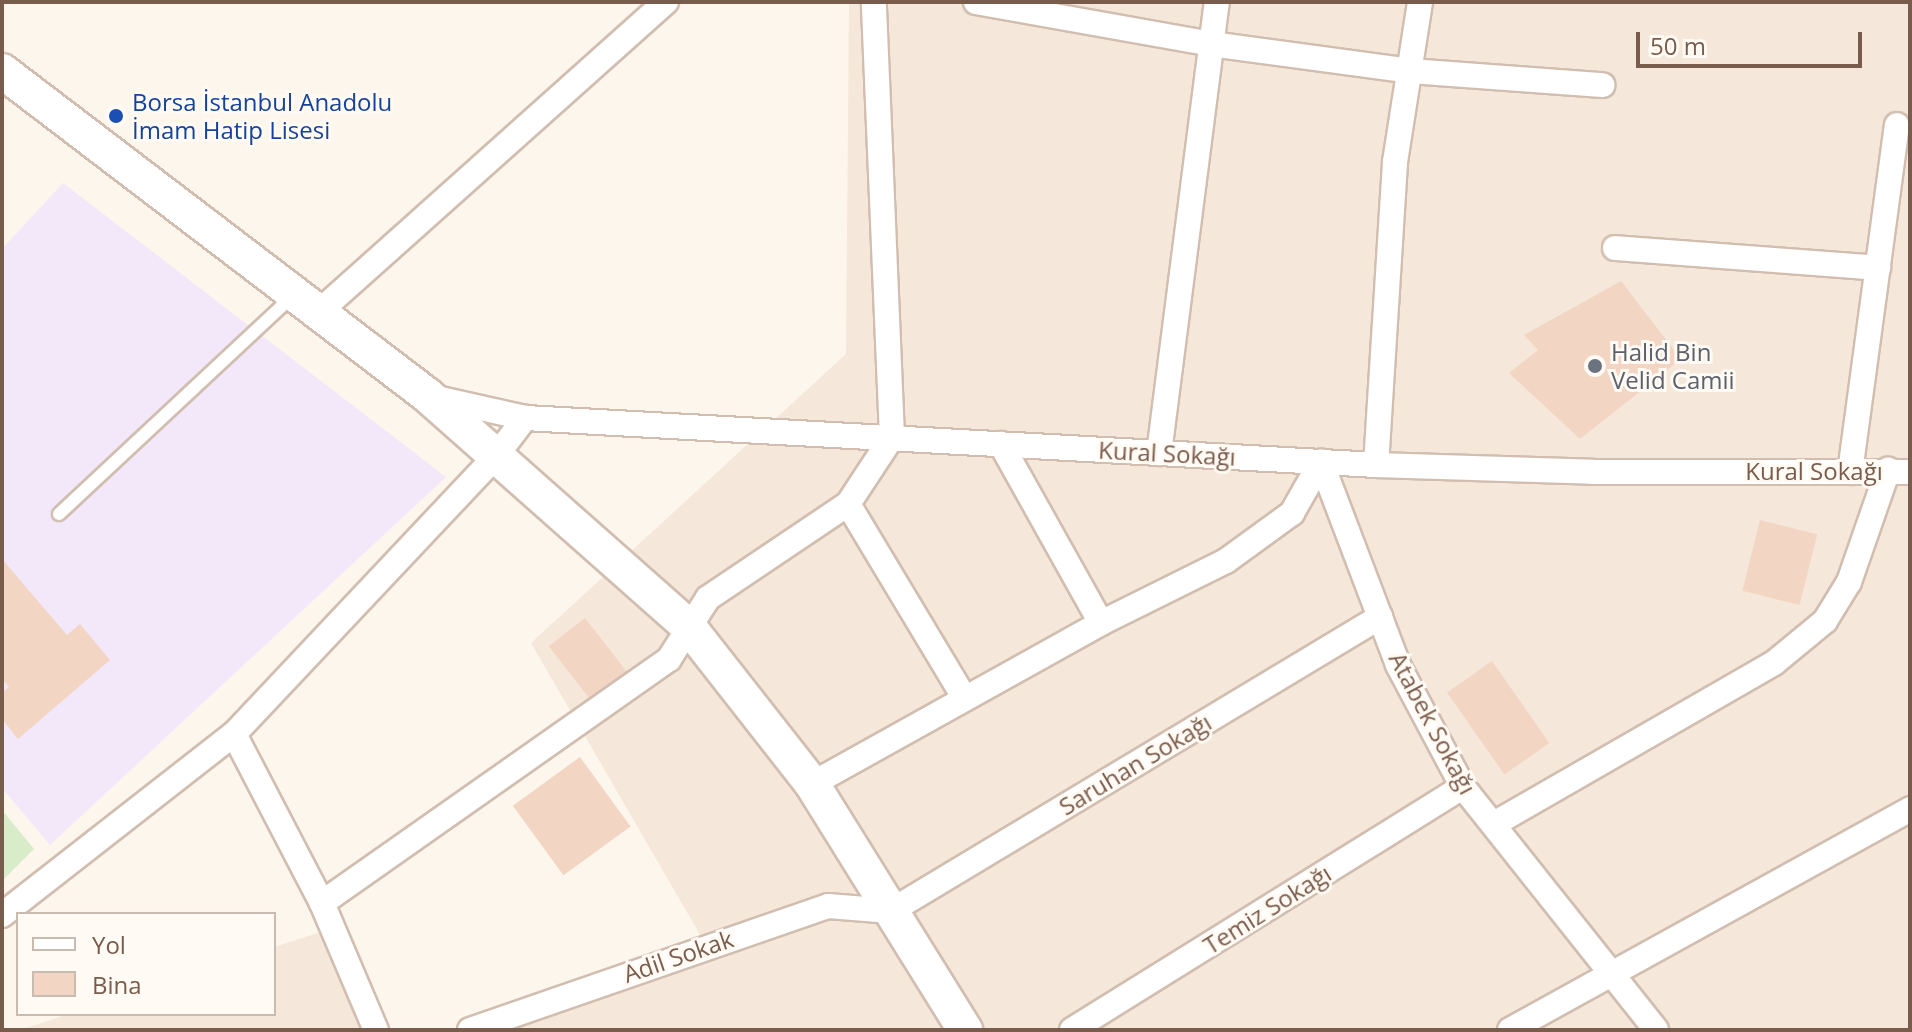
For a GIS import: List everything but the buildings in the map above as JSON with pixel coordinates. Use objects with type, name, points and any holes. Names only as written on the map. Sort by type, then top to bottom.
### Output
[{"type":"street","points":[[308,302],[666,2]]},
{"type":"street","points":[[322,903],[669,659],[708,598],[848,504],[892,437],[874,2]]},
{"type":"street","points":[[976,2],[1043,8],[1211,44],[1410,71],[1602,85]]},
{"type":"street","points":[[1159,453],[1217,2]]},
{"type":"street","points":[[1376,465],[1395,162],[1420,2]]},
{"type":"street","points":[[2,71],[427,395],[689,627],[812,784],[965,1030]]},
{"type":"street","points":[[1850,472],[1897,125]]},
{"type":"street","points":[[1615,248],[1878,268]]},
{"type":"street","name":"Kural Sokağı","points":[[427,395],[525,418],[1376,465],[1593,472],[1899,471]]},
{"type":"street","points":[[2,915],[234,734],[496,456],[525,418]]},
{"type":"street","points":[[1001,444],[1101,623]]},
{"type":"street","points":[[812,784],[1101,623],[1226,561],[1292,513],[1321,462]]},
{"type":"street","name":"Atabek Sokağı","points":[[1321,462],[1398,665],[1463,787],[1656,1030]]},
{"type":"street","points":[[1494,824],[1774,663],[1825,621],[1849,582],[1899,471]]},
{"type":"street","points":[[848,504],[965,699]]},
{"type":"street","name":"Saruhan Sokağı","points":[[891,911],[1380,617]]},
{"type":"street","points":[[234,734],[322,903],[376,1030]]},
{"type":"street","name":"Temiz Sokağı","points":[[1072,1030],[1463,787]]},
{"type":"street","points":[[1510,1030],[1910,809]]},
{"type":"street","name":"Adil Sokak","points":[[470,1030],[828,906],[891,911]]},
{"type":"lane","points":[[59,514],[308,302]]},
{"type":"shaded area","points":[[849,2],[1910,2],[1910,1030],[470,1030],[706,945],[531,643],[846,354]]},
{"type":"shaded area","points":[[63,183],[446,477],[50,845],[2,788],[2,249]]},
{"type":"shaded area","points":[[346,924],[381,1030],[20,1030],[63,1016],[276,1016],[276,946]]},
{"type":"green space","points":[[2,810],[34,849],[2,881]]},
{"type":"place","name":"Borsa İstanbul Anadolu İmam Hatip Lisesi","points":[[116,116]]},
{"type":"place","name":"Halid Bin Velid Camii","points":[[1595,366]]}]
